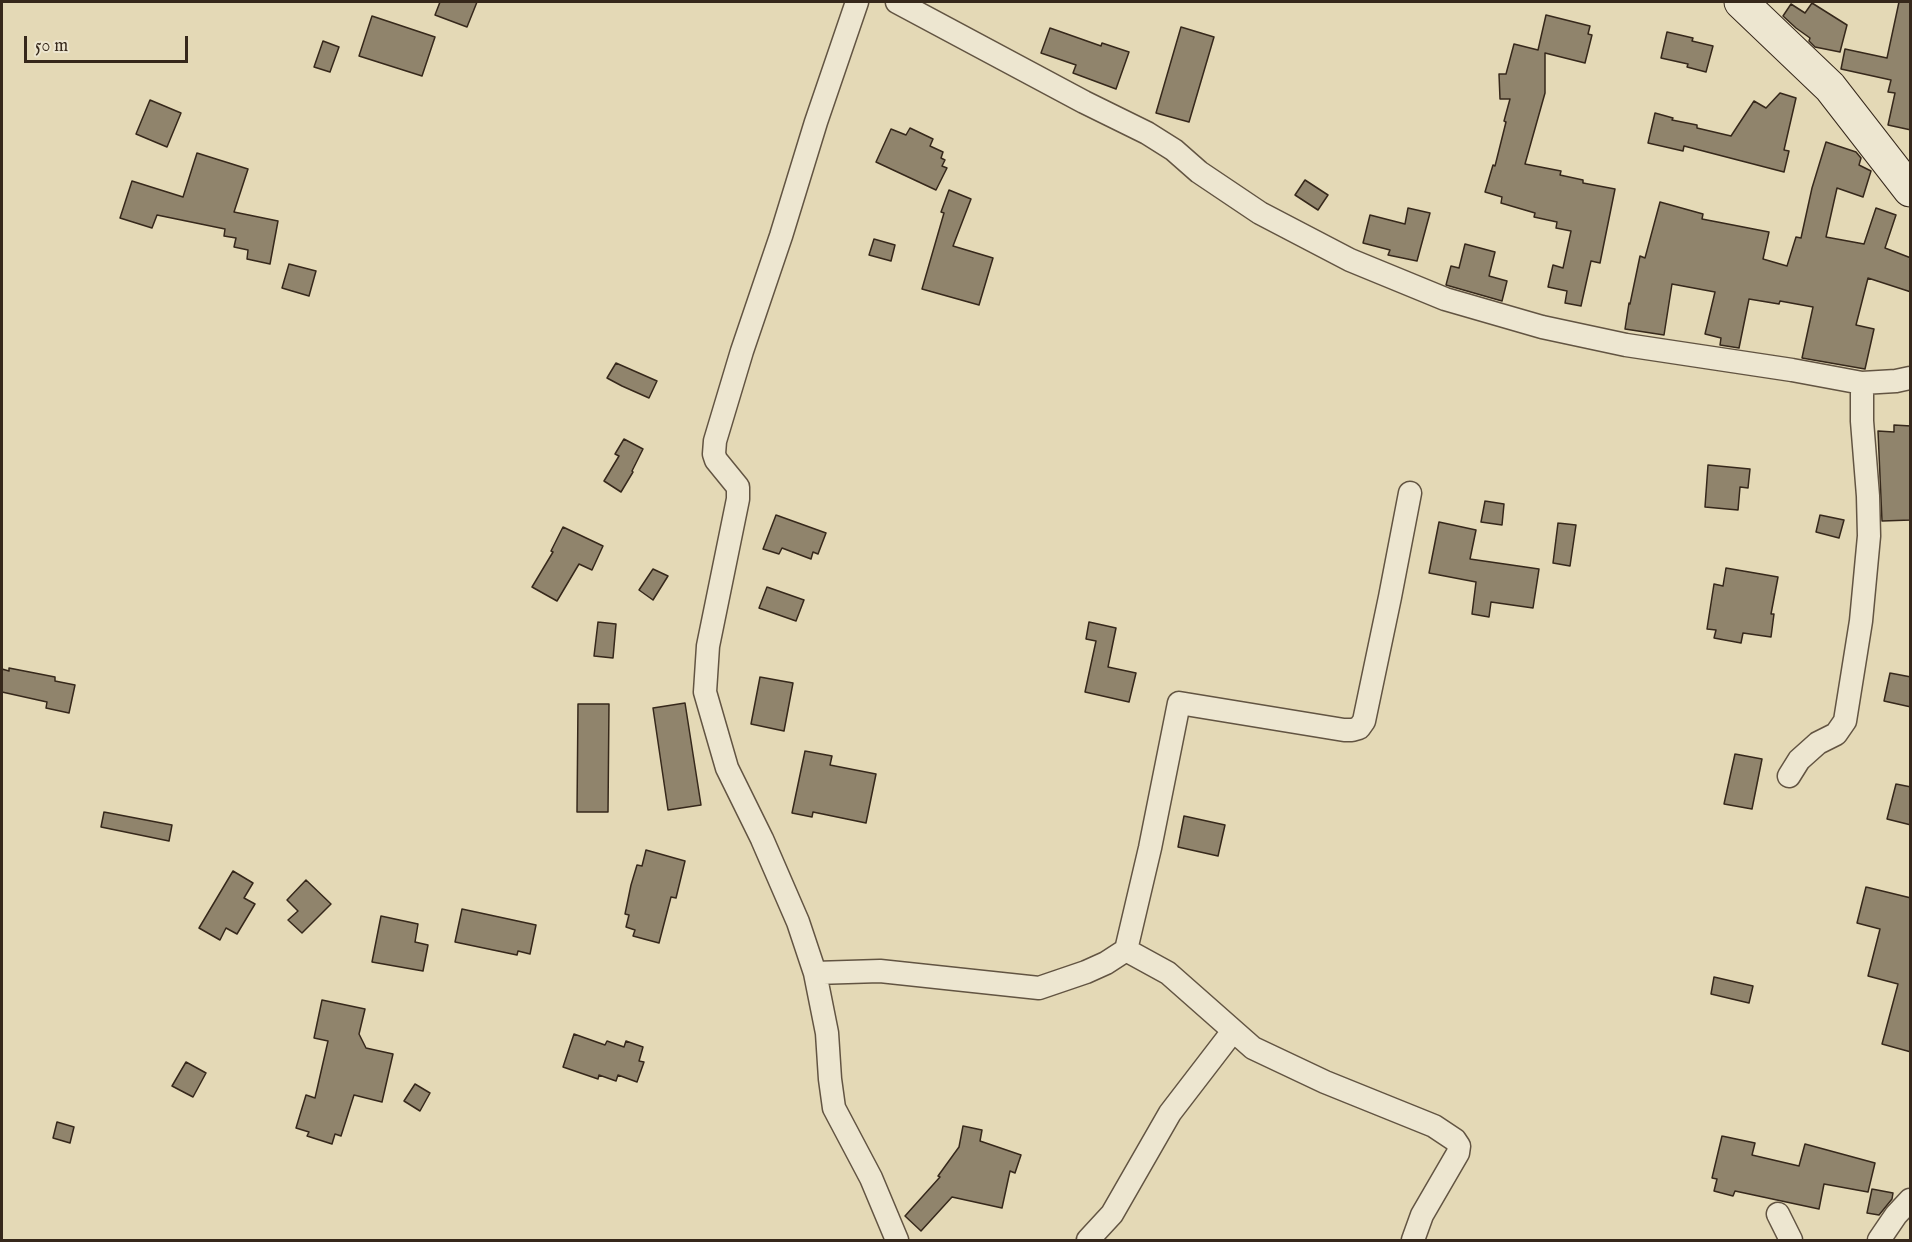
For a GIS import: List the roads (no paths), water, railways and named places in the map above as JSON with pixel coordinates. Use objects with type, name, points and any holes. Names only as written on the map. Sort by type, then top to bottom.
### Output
[{"type":"street","points":[[857,2],[816,122],[715,441],[716,460],[738,487],[738,499],[708,646],[705,692],[727,768],[762,839],[798,922],[815,974],[827,1033],[834,1108],[871,1179],[897,1240]]},
{"type":"street","points":[[897,2],[1147,133],[1260,213],[1350,260],[1445,299],[1542,327],[1626,345],[1862,383],[1911,378]]},
{"type":"street","points":[[1741,2],[1830,87],[1911,190]]},
{"type":"street","points":[[1789,776],[1799,760],[1818,743],[1836,734],[1845,721],[1861,621],[1869,536],[1862,383]]},
{"type":"street","points":[[815,974],[880,971],[1039,988],[1086,972],[1126,950],[1150,848],[1179,703],[1344,729],[1359,728],[1364,722],[1410,493]]},
{"type":"street","points":[[1126,950],[1168,973],[1253,1048],[1325,1082],[1434,1126],[1455,1140],[1459,1146],[1458,1153],[1422,1215],[1413,1240]]},
{"type":"street","points":[[1088,1240],[1112,1214],[1170,1113],[1233,1031]]},
{"type":"street","points":[[1879,1240],[1896,1215],[1911,1200]]},
{"type":"street","points":[[1778,1214],[1791,1240]]}]
